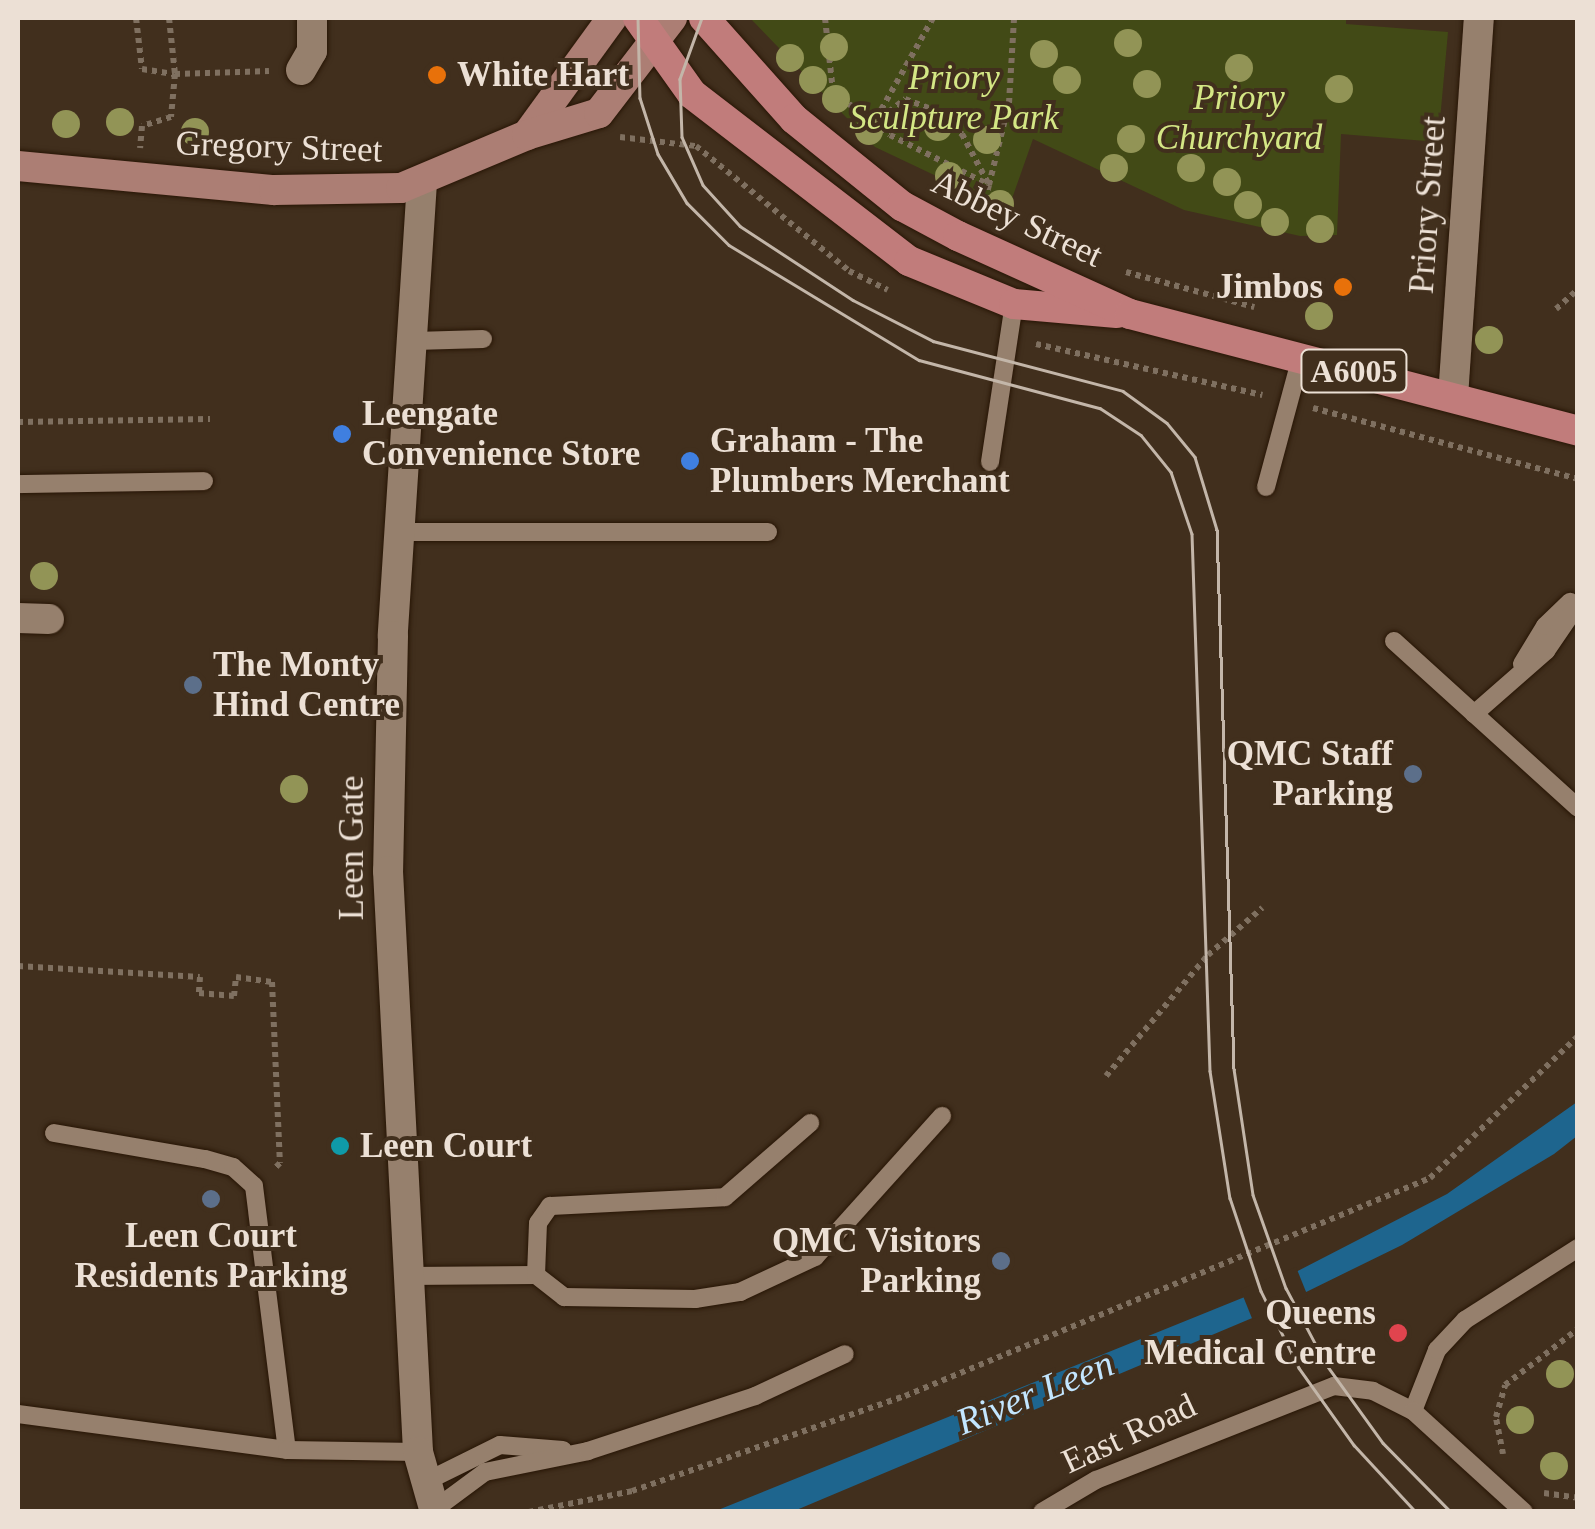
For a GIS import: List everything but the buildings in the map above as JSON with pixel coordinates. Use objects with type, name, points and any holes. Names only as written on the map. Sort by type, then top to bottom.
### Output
[{"type":"main road","name":"Abbey Street","points":[[704,18],[794,119],[902,206],[1130,314]]},
{"type":"main road","name":"Abbey Street","points":[[645,30],[692,94],[874,238],[955,284],[1014,304],[1130,314],[1578,431]]},
{"type":"street","points":[[300,70],[312,52],[312,18]]},
{"type":"street","name":"Gregory Street","points":[[527,135],[612,18]]},
{"type":"street","name":"Gregory Street","points":[[18,166],[292,190],[380,191],[422,182],[527,135],[599,114],[645,30],[672,18]]},
{"type":"street","name":"Priory Street","points":[[1453,397],[1479,18]]},
{"type":"street","name":"Leen Gate","points":[[422,182],[400,532],[388,871],[418,1452],[432,1501]]},
{"type":"street","points":[[18,618],[48,619]]},
{"type":"lane","points":[[990,462],[1014,304]]},
{"type":"lane","points":[[414,341],[483,339]]},
{"type":"lane","points":[[1266,487],[1301,357]]},
{"type":"lane","points":[[18,484],[204,481]]},
{"type":"lane","points":[[400,532],[768,532]]},
{"type":"lane","points":[[1516,672],[1545,626],[1578,595]]},
{"type":"lane","points":[[1474,714],[1516,672],[1546,651],[1578,604]]},
{"type":"lane","points":[[1394,641],[1578,808]]},
{"type":"lane","points":[[407,1276],[536,1274],[564,1297],[695,1299],[740,1292],[815,1257],[942,1116]]},
{"type":"lane","points":[[536,1274],[538,1223],[550,1206],[724,1197],[810,1123]]},
{"type":"lane","points":[[54,1132],[206,1159],[232,1167],[254,1186],[287,1450]]},
{"type":"lane","points":[[1413,1411],[1436,1350],[1466,1320],[1578,1248]]},
{"type":"lane","points":[[432,1501],[484,1472],[588,1451],[756,1396],[845,1354]]},
{"type":"lane","name":"East Road","points":[[1042,1512],[1096,1480],[1334,1386],[1374,1391],[1413,1411],[1524,1512]]},
{"type":"lane","points":[[18,1414],[287,1450],[418,1452]]},
{"type":"lane","points":[[432,1501],[500,1446],[588,1451]]},
{"type":"path","points":[[136,18],[142,69],[175,74],[300,70]]},
{"type":"path","points":[[138,179],[142,126],[171,117],[175,74],[169,18]]},
{"type":"path","points":[[825,18],[833,92],[873,124],[988,185]]},
{"type":"path","points":[[873,124],[933,18]]},
{"type":"path","points":[[979,220],[1009,103],[1014,18]]},
{"type":"path","points":[[873,124],[906,99],[940,112],[962,134],[988,185]]},
{"type":"path","points":[[1556,309],[1578,289]]},
{"type":"path","points":[[18,422],[210,419]]},
{"type":"path","points":[[1488,454],[1578,479]]},
{"type":"path","points":[[1106,1076],[1208,954],[1262,908]]},
{"type":"path","points":[[18,966],[200,977],[198,993],[234,996],[236,977],[272,982],[280,1164],[254,1186]]},
{"type":"path","points":[[529,1512],[632,1491],[906,1396],[1430,1178],[1578,1036]]},
{"type":"path","points":[[1510,1462],[1496,1417],[1505,1385],[1578,1329]]},
{"type":"path","points":[[1533,1486],[1578,1498]]},
{"type":"green space","points":[[750,18],[1346,18],[1346,24],[1448,32],[1438,142],[1341,134],[1337,235],[1300,236],[1184,210],[1033,139],[1008,210],[875,147]]},
{"type":"water","name":"River Leen","points":[[1577,1102],[1577,1136],[1554,1154],[1402,1245],[1257,1316],[794,1511],[713,1512],[1257,1292],[1447,1194]]},
{"type":"pier","points":[[1296,1267],[1308,1297],[1252,1319],[1240,1289]]},
{"type":"tram line","points":[[638,18],[640,98],[658,154],[687,203],[729,245],[919,360],[1100,408],[1141,435],[1171,472],[1192,534],[1210,1071],[1230,1198],[1261,1291],[1299,1368],[1354,1445],[1416,1512]]},
{"type":"tram line","points":[[702,18],[680,79],[682,137],[703,185],[740,226],[853,300],[933,341],[1123,391],[1167,423],[1195,457],[1217,530],[1234,1069],[1253,1195],[1286,1288],[1326,1364],[1383,1443],[1451,1512]]},
{"type":"place","name":"White Hart","points":[[437,75]]},
{"type":"place","name":"Jimbos","points":[[1343,287]]},
{"type":"place","name":"Leengate Convenience Store","points":[[342,434]]},
{"type":"place","name":"Graham - The Plumbers Merchant","points":[[690,461]]},
{"type":"place","name":"The Monty Hind Centre","points":[[193,685]]},
{"type":"place","name":"QMC Staff Parking","points":[[1413,774]]},
{"type":"place","name":"Leen Court","points":[[340,1146]]},
{"type":"place","name":"Leen Court Residents Parking","points":[[211,1199]]},
{"type":"place","name":"QMC Visitors Parking","points":[[1001,1261]]},
{"type":"place","name":"Queens Medical Centre","points":[[1398,1333]]},
{"type":"park label","name":"Priory Sculpture Park","points":[[954,98]]},
{"type":"park label","name":"Priory Churchyard","points":[[1239,118]]}]
